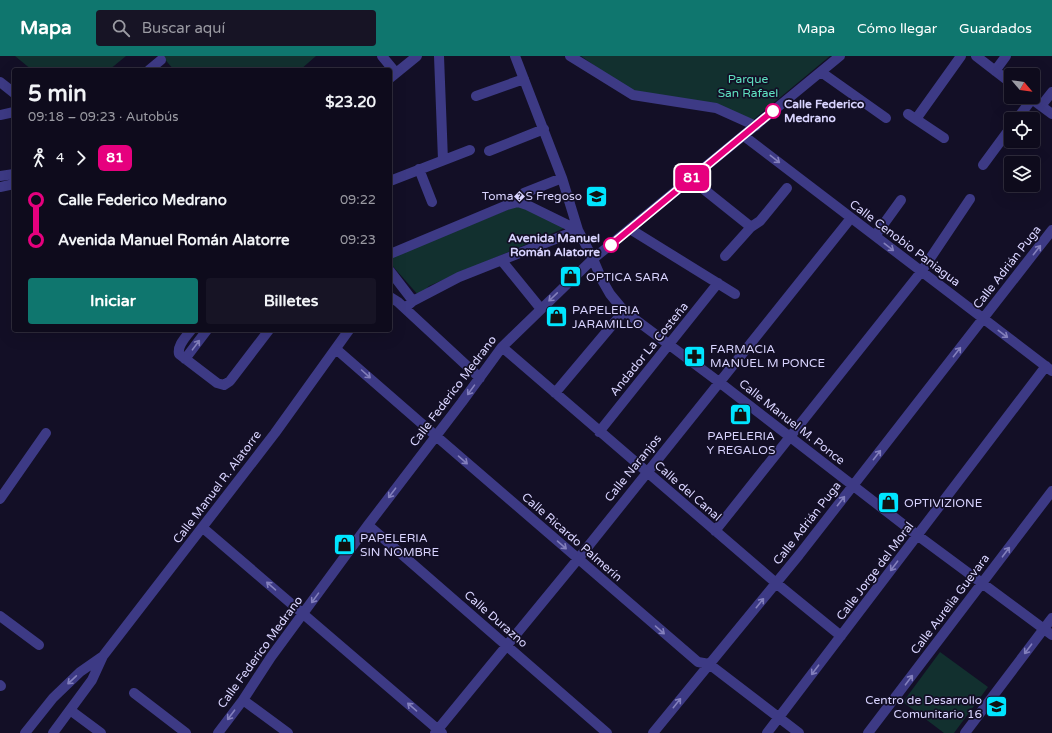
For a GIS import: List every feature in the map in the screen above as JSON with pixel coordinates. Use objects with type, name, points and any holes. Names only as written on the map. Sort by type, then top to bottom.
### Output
[{"type":"street","points":[[382,56],[389,68]]},
{"type":"street","points":[[393,75],[417,56]]},
{"type":"street","points":[[438,56],[443,160]]},
{"type":"street","name":"Calle Manuel M. Ponce","points":[[515,56],[562,178],[578,230],[594,258],[602,280],[610,294],[624,310],[853,486],[1052,635]]},
{"type":"street","points":[[570,56],[633,96],[716,108],[756,126]]},
{"type":"street","name":"Calle Federico Medrano","points":[[218,733],[243,700],[271,657],[303,613],[502,347],[594,258],[840,56]]},
{"type":"street","points":[[944,138],[912,116],[961,56]]},
{"type":"street","points":[[976,56],[1004,78]]},
{"type":"street","points":[[995,71],[1006,56]]},
{"type":"street","points":[[152,68],[162,60]]},
{"type":"street","points":[[821,72],[886,118]]},
{"type":"street","points":[[476,96],[524,79]]},
{"type":"street","points":[[0,82],[12,91]]},
{"type":"street","points":[[1041,106],[1052,92]]},
{"type":"street","points":[[1038,104],[1052,114]]},
{"type":"street","points":[[0,115],[12,112]]},
{"type":"street","points":[[489,151],[544,129]]},
{"type":"street","name":"Calle Cenobio Paniagua","points":[[744,136],[1049,369]]},
{"type":"street","points":[[983,165],[1004,136]]},
{"type":"street","points":[[392,180],[470,150]]},
{"type":"street","points":[[419,169],[432,202]]},
{"type":"street","points":[[0,176],[12,174]]},
{"type":"street","points":[[524,193],[562,178]]},
{"type":"street","points":[[691,179],[751,227]]},
{"type":"street","points":[[0,187],[12,184]]},
{"type":"street","points":[[725,256],[751,227],[760,221],[787,188]]},
{"type":"street","points":[[715,531],[922,272],[970,199]]},
{"type":"street","points":[[875,236],[901,200]]},
{"type":"street","points":[[392,253],[500,208],[518,202],[578,230]]},
{"type":"street","name":"Calle Naranjos","points":[[438,732],[851,218]]},
{"type":"street","points":[[630,229],[735,294]]},
{"type":"street","points":[[405,308],[413,301],[459,277],[578,230]]},
{"type":"street","name":"Calle Adrián Puga","points":[[653,733],[853,486],[1052,230]]},
{"type":"street","points":[[502,261],[541,309]]},
{"type":"street","points":[[392,275],[413,301]]},
{"type":"street","name":"Andador La Costeña","points":[[600,432],[718,283]]},
{"type":"street","points":[[392,298],[405,308],[480,378]]},
{"type":"street","points":[[555,393],[624,310]]},
{"type":"street","points":[[190,332],[181,344],[178,351],[179,354],[220,385],[228,384],[267,332]]},
{"type":"street","points":[[185,360],[206,332]]},
{"type":"street","name":"Calle Manuel R. Alatorre","points":[[53,733],[92,680],[103,656],[203,528],[347,332]]},
{"type":"street","name":"Calle del Canal","points":[[502,347],[715,531],[841,636]]},
{"type":"street","name":"Calle Ricardo Palmerín","points":[[336,349],[698,662],[708,664],[798,733]]},
{"type":"street","name":"Calle Jorge del Moral","points":[[767,733],[918,535],[1049,369]]},
{"type":"street","points":[[0,499],[46,433]]},
{"type":"street","name":"Calle Aurelia Guevara","points":[[868,733],[1052,491]]},
{"type":"street","name":"Calle Durazno","points":[[368,525],[608,733]]},
{"type":"street","points":[[203,528],[303,613],[438,732]]},
{"type":"street","points":[[0,616],[39,645]]},
{"type":"street","points":[[964,733],[1052,618]]},
{"type":"street","name":"Calle Manuel R. Alatorre","points":[[25,733],[53,698],[80,672],[103,656]]},
{"type":"street","points":[[134,693],[186,733]]},
{"type":"street","points":[[243,700],[288,733]]},
{"type":"street","points":[[70,710],[101,733]]},
{"type":"green space","points":[[15,56],[126,56],[111,68],[30,68]]},
{"type":"green space","points":[[162,56],[316,56],[302,68],[172,68]]},
{"type":"green space","name":"Parque San Rafael","points":[[581,56],[830,56],[753,120],[639,94],[617,82]]},
{"type":"green space","points":[[519,205],[567,227],[429,286],[419,296],[392,265],[392,257]]},
{"type":"green space","points":[[940,652],[988,687],[954,733],[944,733],[903,702]]},
{"type":"bus line","name":"81","points":[[611,245],[773,111]]},
{"type":"place","name":"Calle Federico Medrano","points":[[773,111]]},
{"type":"place","name":"Toma�S Fregoso","points":[[597,196]]},
{"type":"place","name":"Avenida Manuel Román Alatorre","points":[[611,245]]},
{"type":"place","name":"OPTICA SARA","points":[[571,277]]},
{"type":"place","name":"PAPELERIA JARAMILLO","points":[[557,317]]},
{"type":"place","name":"FARMACIA MANUEL M PONCE","points":[[694,356]]},
{"type":"place","name":"PAPELERIA Y REGALOS","points":[[741,415]]},
{"type":"place","name":"OPTIVIZIONE","points":[[888,503]]},
{"type":"place","name":"PAPELERIA SIN NOMBRE","points":[[345,545]]},
{"type":"place","name":"Centro de Desarrollo Comunitario 16","points":[[997,707]]}]
